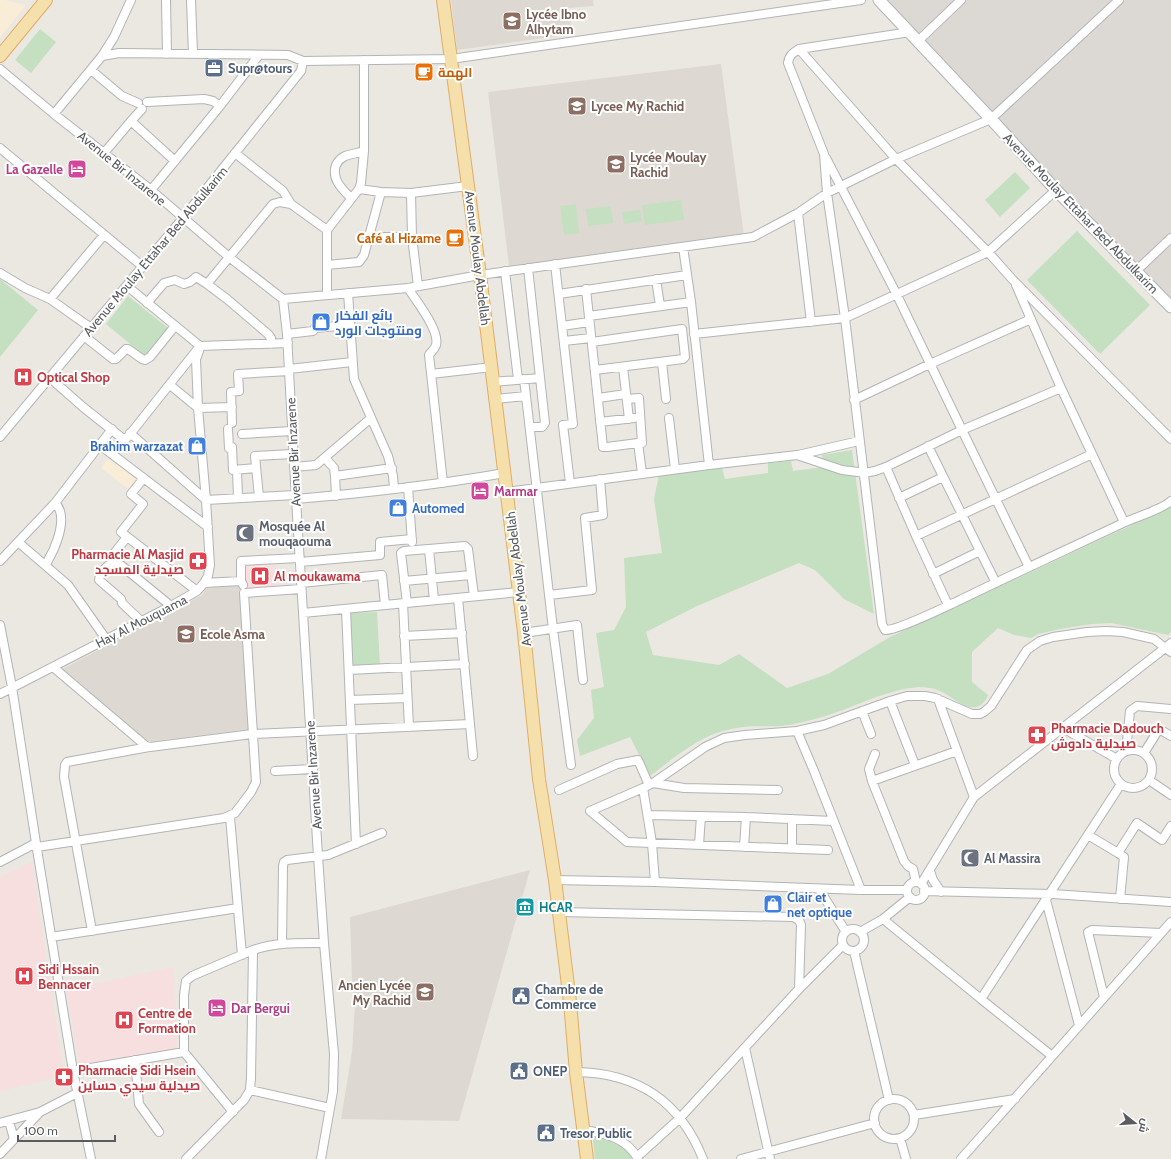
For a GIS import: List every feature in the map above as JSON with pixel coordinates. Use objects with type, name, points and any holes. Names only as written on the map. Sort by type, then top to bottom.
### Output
[{"type":"main road","points":[[0,56],[46,0]]},
{"type":"main road","name":"Avenue Moulay Abdellah","points":[[443,0],[494,382],[524,633],[539,779],[555,880],[587,1159]]},
{"type":"street","points":[[54,114],[102,56],[114,37],[131,0]]},
{"type":"street","points":[[166,0],[167,54]]},
{"type":"street","points":[[191,0],[193,54]]},
{"type":"street","points":[[102,56],[119,53],[288,55],[303,61],[451,60],[860,0]]},
{"type":"street","name":"Avenue Moulay Ettahar Bed Abdulkarim","points":[[879,0],[991,118],[1056,190],[1171,307]]},
{"type":"street","points":[[918,41],[961,0]]},
{"type":"street","points":[[283,299],[408,288],[480,275],[753,237],[798,213],[840,186],[896,159],[991,118],[1119,0]]},
{"type":"street","points":[[910,32],[799,49],[790,55],[788,58],[788,63],[824,154],[896,293],[1029,567]]},
{"type":"street","points":[[799,49],[896,159],[988,252],[1013,280],[1171,439]]},
{"type":"street","points":[[152,190],[259,55]]},
{"type":"street","points":[[327,295],[327,230],[359,189],[362,178],[364,151],[364,60]]},
{"type":"street","name":"Avenue Moulay Ettahar Bed Abdulkarim","points":[[0,437],[183,218],[301,71],[303,61]]},
{"type":"street","name":"Avenue Bir Inzarene","points":[[0,69],[54,114],[152,190],[229,257],[283,299],[288,343],[293,454],[318,856],[334,1054],[334,1075],[330,1108],[321,1159]]},
{"type":"street","points":[[91,70],[122,96],[142,105],[204,100],[213,101],[220,106]]},
{"type":"street","points":[[104,153],[131,121],[142,105]]},
{"type":"street","points":[[131,121],[175,161]]},
{"type":"street","points":[[0,148],[142,266]]},
{"type":"street","points":[[351,198],[338,183],[335,174],[336,166],[345,156],[364,151]]},
{"type":"street","points":[[235,153],[283,191],[291,204],[327,230]]},
{"type":"street","points":[[824,154],[827,193],[864,473],[882,624],[885,630],[889,630],[948,606],[1171,501]]},
{"type":"street","points":[[359,189],[381,192],[411,193],[468,186]]},
{"type":"street","points":[[564,341],[591,340],[682,329],[694,331],[844,318],[988,252],[1056,190]]},
{"type":"street","points":[[327,264],[359,262],[364,255],[381,192]]},
{"type":"street","points":[[411,193],[412,237],[418,286]]},
{"type":"street","points":[[207,284],[273,204],[280,202],[291,204]]},
{"type":"street","points":[[798,213],[811,322]]},
{"type":"street","points":[[50,299],[104,235]]},
{"type":"street","points":[[369,237],[412,237]]},
{"type":"street","points":[[1136,271],[1171,238]]},
{"type":"street","points":[[683,246],[691,302],[709,464]]},
{"type":"street","points":[[555,264],[573,424],[563,425],[570,484]]},
{"type":"street","points":[[528,268],[546,423],[542,427],[530,428]]},
{"type":"street","points":[[505,272],[521,379],[526,396],[553,629],[571,765]]},
{"type":"street","points":[[0,273],[25,288],[50,299],[90,328]]},
{"type":"street","points":[[559,294],[687,275]]},
{"type":"street","points":[[147,303],[164,283],[175,280],[184,284],[190,282],[196,277],[227,299],[268,334],[271,338],[271,344]]},
{"type":"street","points":[[656,279],[660,306]]},
{"type":"street","points":[[1013,280],[1061,388],[1124,522]]},
{"type":"street","points":[[126,286],[200,346],[288,343]]},
{"type":"street","points":[[408,288],[432,325],[437,339],[436,346],[429,356],[443,483]]},
{"type":"street","points":[[586,289],[600,422],[604,447],[642,443],[639,398],[627,396],[598,398]]},
{"type":"street","points":[[348,293],[354,379],[388,456],[392,468],[394,489]]},
{"type":"street","points":[[562,326],[589,319],[691,302]]},
{"type":"street","points":[[854,400],[1031,319]]},
{"type":"street","points":[[287,334],[313,331],[315,328],[350,325]]},
{"type":"street","points":[[84,336],[113,359],[116,359],[126,349],[128,349],[145,360],[150,357],[175,326]]},
{"type":"street","points":[[595,370],[684,358],[682,329]]},
{"type":"street","points":[[50,378],[122,438],[127,438],[200,346]]},
{"type":"street","name":"Hay Al Mouquama","points":[[0,694],[142,622],[197,591],[204,583],[208,576],[210,565],[198,408],[196,359],[200,346]]},
{"type":"street","points":[[238,498],[236,470],[233,470],[232,447],[229,448],[232,407],[231,392],[239,391],[238,374],[289,370],[352,362]]},
{"type":"street","points":[[662,362],[666,399]]},
{"type":"street","points":[[431,374],[492,367]]},
{"type":"street","points":[[623,367],[629,418]]},
{"type":"street","points":[[494,382],[540,378]]},
{"type":"street","points":[[170,385],[198,408],[232,407]]},
{"type":"street","points":[[797,455],[842,470],[864,473],[876,471],[962,430],[1061,388]]},
{"type":"street","points":[[496,399],[526,396]]},
{"type":"street","points":[[600,422],[640,417]]},
{"type":"street","points":[[294,467],[316,465],[371,418]]},
{"type":"street","points":[[669,418],[675,469]]},
{"type":"street","points":[[0,561],[55,503],[112,429]]},
{"type":"street","points":[[242,434],[292,431]]},
{"type":"street","points":[[130,433],[206,500],[258,497],[336,496],[443,483],[505,473]]},
{"type":"street","points":[[507,492],[709,464],[797,455],[859,441]]},
{"type":"street","points":[[638,443],[642,473]]},
{"type":"street","points":[[100,445],[208,527]]},
{"type":"street","points":[[928,446],[996,583]]},
{"type":"street","points":[[258,497],[255,456],[293,454]]},
{"type":"street","points":[[916,536],[1092,454]]},
{"type":"street","points":[[325,458],[334,468],[336,496]]},
{"type":"street","points":[[886,467],[948,606]]},
{"type":"street","points":[[236,470],[256,468]]},
{"type":"street","points":[[335,476],[392,468]]},
{"type":"street","points":[[899,498],[943,477]]},
{"type":"street","points":[[143,479],[131,494],[143,504],[121,532],[197,591]]},
{"type":"street","points":[[549,595],[592,590],[585,518],[603,515],[600,479]]},
{"type":"street","points":[[408,487],[413,550]]},
{"type":"street","points":[[46,566],[48,557],[55,547],[61,526],[60,510],[55,503]]},
{"type":"street","points":[[113,562],[112,556],[127,537]]},
{"type":"street","points":[[0,862],[36,845],[76,841],[230,817],[235,814],[251,792],[256,782],[244,593],[241,581],[241,561],[300,560],[380,555],[380,542],[412,539]]},
{"type":"street","points":[[18,542],[68,585],[106,639]]},
{"type":"street","points":[[409,727],[404,636],[404,581],[401,553],[404,551],[413,550],[465,546],[468,549],[474,596]]},
{"type":"street","points":[[429,549],[434,600]]},
{"type":"street","points":[[933,574],[980,551]]},
{"type":"street","points":[[142,622],[99,580],[99,576],[113,562],[118,562],[171,606]]},
{"type":"street","points":[[404,581],[471,575]]},
{"type":"street","points":[[244,593],[382,576],[385,605]]},
{"type":"street","points":[[204,583],[241,581]]},
{"type":"street","points":[[303,613],[519,592]]},
{"type":"street","points":[[458,598],[473,756]]},
{"type":"street","points":[[346,609],[356,844]]},
{"type":"street","points":[[0,625],[12,687],[36,845],[77,1093],[91,1159]]},
{"type":"street","points":[[524,633],[577,626],[583,680]]},
{"type":"street","points":[[828,850],[627,842],[590,810],[648,785],[705,747],[724,738],[745,734],[797,731],[824,725],[907,696],[925,696],[935,698],[968,713],[980,714],[991,706],[1027,650],[1040,642],[1053,638],[1087,632],[1123,632],[1154,640],[1169,648],[974,797],[921,885]]},
{"type":"street","points":[[404,636],[462,633]]},
{"type":"street","points":[[349,670],[465,664]]},
{"type":"street","points":[[53,667],[146,746],[150,747]]},
{"type":"street","points":[[350,700],[407,698]]},
{"type":"street","points":[[938,699],[974,797]]},
{"type":"street","points":[[890,701],[915,765]]},
{"type":"street","points":[[1126,751],[1130,711],[1137,706],[1171,709]]},
{"type":"street","points":[[862,711],[871,734]]},
{"type":"street","points":[[92,931],[64,777],[65,765],[67,762],[150,747],[252,734],[470,724]]},
{"type":"street","points":[[1063,728],[1117,759]]},
{"type":"street","points":[[1144,753],[1159,729],[1171,736]]},
{"type":"street","points":[[797,731],[861,890]]},
{"type":"street","points":[[872,780],[956,750]]},
{"type":"street","points":[[1126,751],[1138,751],[1144,753],[1151,762],[1152,768],[1149,780],[1139,787],[1133,788],[1121,784],[1115,775],[1114,769],[1117,759],[1126,751]]},
{"type":"street","points":[[875,754],[869,769],[904,861],[913,869],[931,870]]},
{"type":"street","points":[[559,790],[617,764],[638,760],[648,785],[648,815],[655,882]]},
{"type":"street","points":[[275,771],[313,769]]},
{"type":"street","points":[[1149,780],[1171,795]]},
{"type":"street","points":[[981,999],[1121,784]]},
{"type":"street","points":[[648,785],[684,788],[778,790]]},
{"type":"street","points":[[648,815],[833,821]]},
{"type":"street","points":[[699,846],[701,816]]},
{"type":"street","points":[[230,817],[242,955]]},
{"type":"street","points":[[744,847],[746,817]]},
{"type":"street","points":[[792,819],[792,848]]},
{"type":"street","points":[[1118,853],[1137,823],[1162,840],[1171,826]]},
{"type":"street","points":[[282,944],[284,862],[287,860],[328,855],[382,833]]},
{"type":"street","points":[[1088,835],[1124,857],[1120,899]]},
{"type":"street","points":[[555,880],[655,882],[861,890],[908,894],[915,900],[924,894],[913,869]]},
{"type":"street","points":[[931,870],[933,880],[941,892]]},
{"type":"street","points":[[860,932],[863,942],[860,948],[854,951],[847,950],[843,945],[842,938],[846,932],[853,930],[860,932],[883,919],[908,894],[909,885],[911,883],[941,892],[1171,902]]},
{"type":"street","points":[[819,888],[846,932]]},
{"type":"street","points":[[1047,897],[1079,1025]]},
{"type":"street","points":[[51,937],[238,908]]},
{"type":"street","points":[[558,912],[793,917],[799,920],[801,925],[799,989]]},
{"type":"street","points":[[883,919],[1052,1056]]},
{"type":"street","points":[[961,1159],[1171,922]]},
{"type":"street","points":[[1104,997],[1088,932],[1092,930],[1161,933]]},
{"type":"street","points":[[233,1112],[184,1052],[184,995],[186,982],[192,976],[262,947],[282,944],[324,942]]},
{"type":"street","points":[[583,1130],[602,1133],[615,1138],[633,1150],[638,1158],[680,1118],[799,989],[843,945]]},
{"type":"street","points":[[186,1159],[233,1112],[244,1100],[250,1090],[252,1078],[253,950]]},
{"type":"street","points":[[854,951],[889,1100]]},
{"type":"street","points":[[744,1048],[769,1155]]},
{"type":"street","points":[[74,1071],[184,1052]]},
{"type":"street","points":[[135,1060],[139,1104],[159,1132]]},
{"type":"street","points":[[576,1072],[602,1074],[640,1085],[670,1106],[687,1127],[703,1159]]},
{"type":"street","points":[[250,1090],[330,1108]]},
{"type":"street","points":[[0,1123],[40,1112],[77,1093]]},
{"type":"street","points":[[897,1099],[905,1102],[914,1115],[912,1127],[907,1134],[900,1138],[889,1138],[884,1136],[877,1128],[875,1123],[875,1115],[878,1107],[889,1100],[897,1099]]},
{"type":"street","points":[[914,1115],[1015,1099]]},
{"type":"street","points":[[0,1154],[40,1112]]},
{"type":"street","points":[[9,1121],[14,1139]]},
{"type":"street","points":[[741,1159],[769,1155],[875,1123]]},
{"type":"street","points":[[900,1138],[906,1159]]},
{"type":"shaded area","points":[[0,0],[26,5],[0,38]]},
{"type":"shaded area","name":"Lycée Ibno Alhytam","points":[[451,0],[593,0],[594,6],[569,8],[572,34],[457,50]]},
{"type":"shaded area","points":[[872,0],[1171,0],[1171,310],[989,124]]},
{"type":"shaded area","name":"Lycée Moulay Rachid","points":[[721,64],[744,236],[625,253],[509,266],[488,92]]},
{"type":"shaded area","points":[[108,459],[115,465],[118,464],[139,481],[133,489],[130,487],[128,489],[101,468]]},
{"type":"shaded area","name":"Al moukawama","points":[[276,562],[277,588],[245,590],[243,564]]},
{"type":"shaded area","name":"Ecole Asma","points":[[240,585],[250,729],[138,743],[55,673],[202,595],[206,588]]},
{"type":"shaded area","name":"Sidi Hssain Bennacer","points":[[32,862],[64,1076],[0,1091],[0,877]]},
{"type":"shaded area","name":"Ancien Lycée My Rachid","points":[[530,870],[459,1121],[341,1119],[352,1052],[355,1003],[352,981],[350,917]]},
{"type":"shaded area","name":"Centre de Formation","points":[[173,967],[177,1049],[80,1066],[66,990]]},
{"type":"green space","points":[[40,29],[56,42],[31,73],[15,60]]},
{"type":"green space","points":[[1015,172],[1030,188],[1000,217],[985,200]]},
{"type":"green space","points":[[681,200],[684,220],[645,225],[642,205]]},
{"type":"green space","points":[[576,204],[579,233],[564,235],[560,206]]},
{"type":"green space","points":[[611,206],[613,223],[588,226],[586,209]]},
{"type":"green space","points":[[640,210],[642,221],[624,224],[622,212]]},
{"type":"green space","points":[[1077,231],[1150,305],[1100,354],[1027,280]]},
{"type":"green space","points":[[0,279],[38,310],[0,357]]},
{"type":"green space","points":[[128,296],[168,328],[145,356],[106,324]]},
{"type":"green space","points":[[852,450],[874,614],[844,599],[815,570],[799,563],[697,606],[646,632],[653,655],[719,665],[739,654],[787,688],[828,674],[890,637],[1171,507],[1171,632],[1168,635],[1111,623],[1092,624],[1060,629],[1038,634],[1031,638],[1014,635],[998,628],[972,652],[972,682],[988,695],[984,702],[978,706],[973,707],[962,704],[945,693],[933,688],[919,687],[906,689],[892,692],[807,721],[782,726],[737,728],[720,732],[698,741],[678,754],[650,776],[630,737],[580,756],[577,740],[594,718],[591,690],[604,687],[596,633],[614,630],[626,607],[624,558],[662,553],[654,499],[659,475],[722,468],[725,479],[768,473],[768,463],[791,461],[793,471],[824,467],[822,455]]},
{"type":"green space","points":[[377,612],[380,666],[352,667],[349,613]]},
{"type":"green space","points":[[596,1136],[617,1144],[634,1159],[595,1159],[593,1139]]},
{"type":"place","name":"Lycée Ibno Alhytam","points":[[512,21]]},
{"type":"place","name":"Supr@tours","points":[[214,68]]},
{"type":"place","name":"الهمة","points":[[424,72]]},
{"type":"place","name":"Lycee My Rachid","points":[[577,106]]},
{"type":"place","name":"Lycée Moulay Rachid","points":[[616,164]]},
{"type":"place","name":"La Gazelle","points":[[77,169]]},
{"type":"place","name":"Café al Hizame","points":[[455,238]]},
{"type":"place","name":"بائع الفخار ومنتوجات الورد","points":[[321,322]]},
{"type":"place","name":"Optical Shop","points":[[23,377]]},
{"type":"place","name":"Brahim warzazat","points":[[197,446]]},
{"type":"place","name":"Marmar","points":[[480,491]]},
{"type":"place","name":"Automed","points":[[398,508]]},
{"type":"place","name":"Mosquée Al mouqaouma","points":[[245,533]]},
{"type":"place","name":"Pharmacie Al Masjid صيدلية المسجد","points":[[198,561]]},
{"type":"place","name":"Al moukawama","points":[[260,576]]},
{"type":"place","name":"Ecole Asma","points":[[186,634]]},
{"type":"place","name":"Pharmacie Dadouch صيدلية دادوش","points":[[1037,735]]},
{"type":"place","name":"Al Massira","points":[[970,858]]},
{"type":"place","name":"Clair et net optique","points":[[773,904]]},
{"type":"place","name":"HCAR","points":[[525,907]]},
{"type":"place","name":"Sidi Hssain Bennacer","points":[[24,976]]},
{"type":"place","name":"Ancien Lycée My Rachid","points":[[425,992]]},
{"type":"place","name":"Chambre de Commerce","points":[[521,996]]},
{"type":"place","name":"Dar Bergui","points":[[217,1008]]},
{"type":"place","name":"Centre de Formation","points":[[124,1020]]},
{"type":"place","name":"ONEP","points":[[519,1071]]},
{"type":"place","name":"Pharmacie Sidi Hsein صيدلية سيدي حساين","points":[[64,1077]]},
{"type":"place","name":"Tresor Public","points":[[546,1133]]}]
